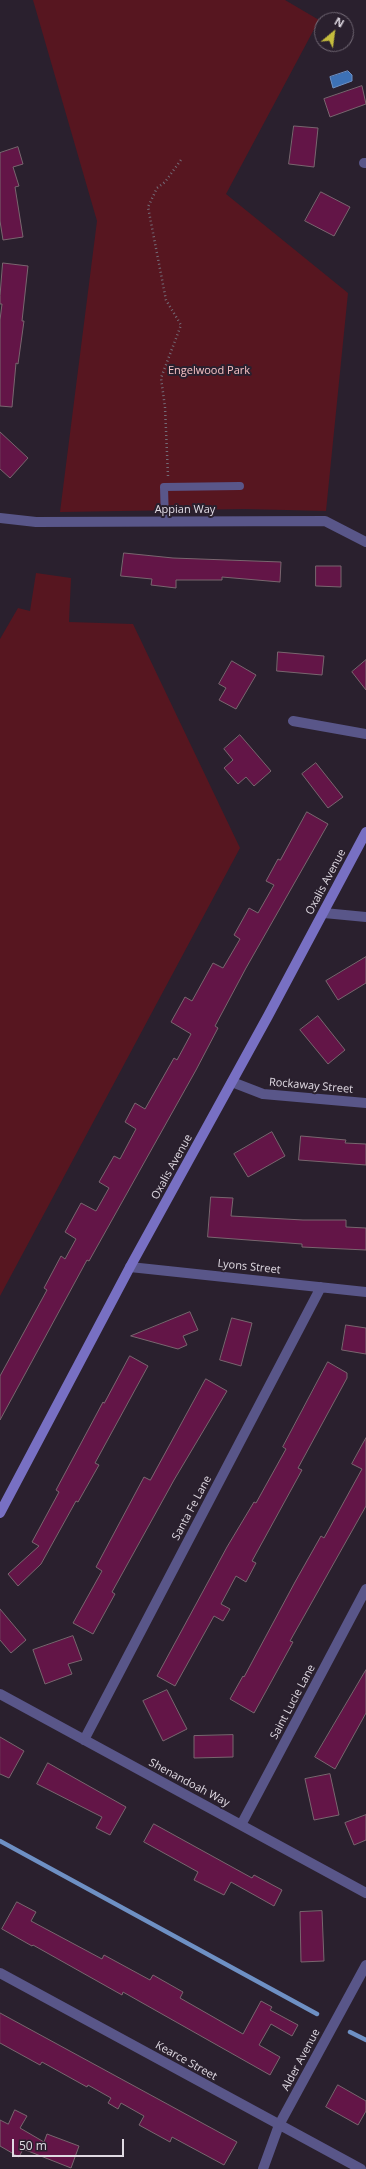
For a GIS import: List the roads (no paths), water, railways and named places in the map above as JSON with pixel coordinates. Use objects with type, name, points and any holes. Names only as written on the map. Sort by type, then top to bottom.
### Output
[{"type":"street","name":"Appian Way","points":[[0,518],[36,522],[325,521],[366,542]]},
{"type":"street","points":[[293,721],[366,734]]},
{"type":"street","name":"Oxalis Avenue","points":[[0,1514],[130,1267],[324,913],[366,832]]},
{"type":"street","points":[[324,913],[366,916]]},
{"type":"street","name":"Rockaway Street","points":[[232,1082],[263,1094],[366,1103]]},
{"type":"street","name":"Lyons Street","points":[[130,1267],[366,1292]]},
{"type":"street","name":"Santa Fe Lane","points":[[84,1740],[321,1287]]},
{"type":"street","name":"Saint Lucie Lane","points":[[241,1825],[366,1589]]},
{"type":"street","name":"Shenandoah Way","points":[[0,1694],[366,1893]]},
{"type":"street","name":"Alder Avenue","points":[[263,2169],[279,2125],[366,1965]]},
{"type":"street","name":"Kearce Street","points":[[0,1973],[361,2169]]},
{"type":"lane","points":[[165,522],[164,487],[240,486]]},
{"type":"water","points":[[348,71],[352,75],[352,81],[333,88],[330,77]]},
{"type":"waterway","points":[[0,1841],[317,2014]]},
{"type":"waterway","points":[[350,2032],[366,2040]]},
{"type":"park label","name":"Engelwood Park","points":[[209,371]]}]
